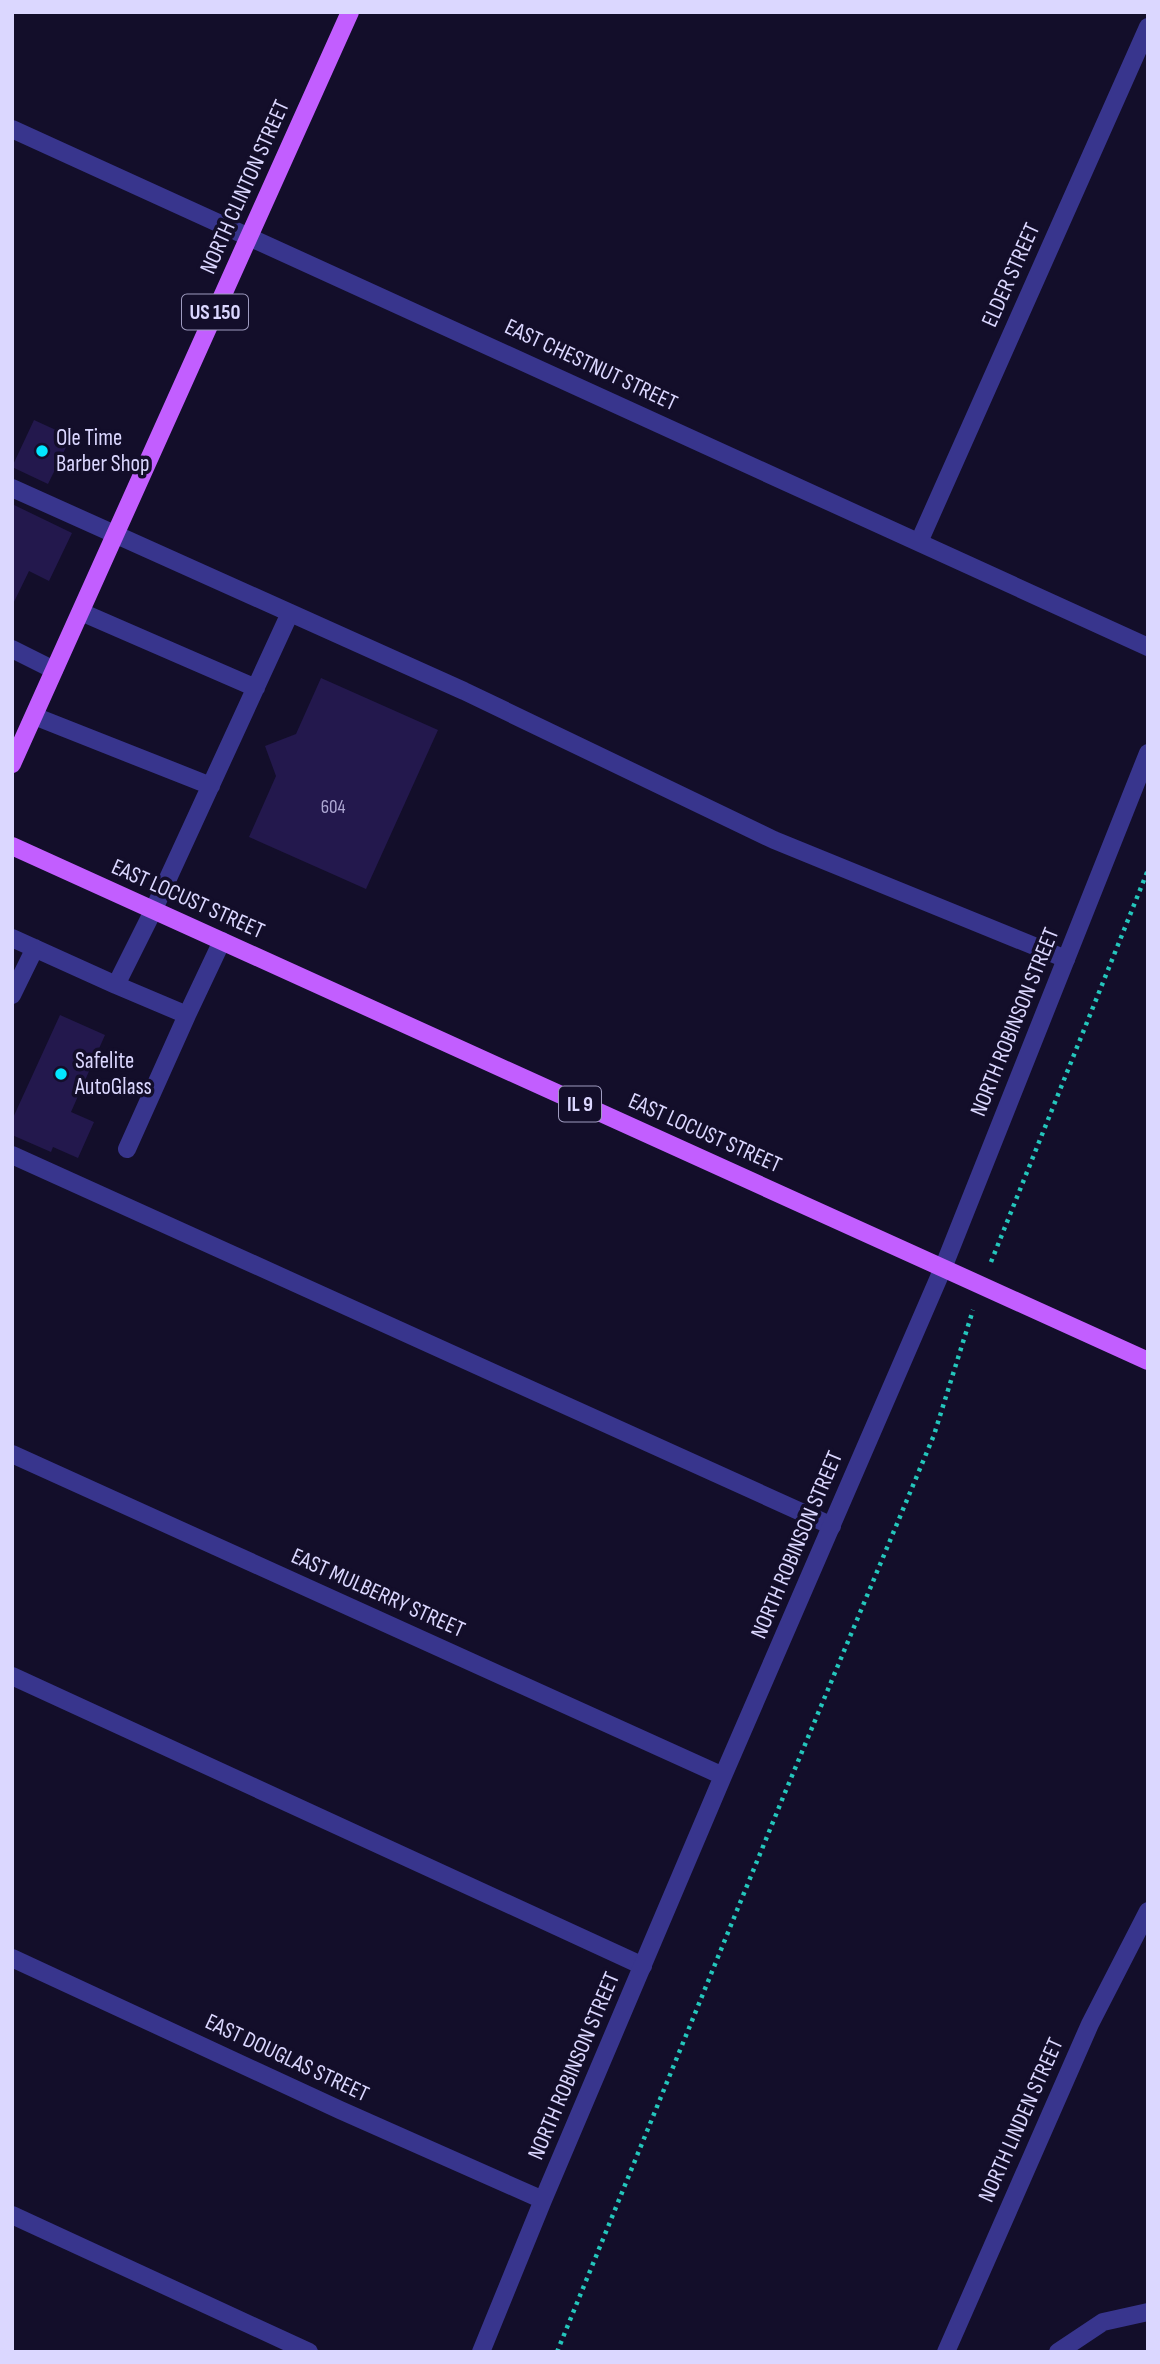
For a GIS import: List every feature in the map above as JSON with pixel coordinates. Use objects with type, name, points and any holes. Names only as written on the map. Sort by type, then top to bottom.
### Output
[{"type":"main road","name":"NORTH CLINTON STREET","points":[[12,764],[350,12]]},
{"type":"main road","name":"EAST LOCUST STREET","points":[[12,846],[1148,1361]]},
{"type":"street","name":"ELDER STREET","points":[[919,542],[1148,27]]},
{"type":"street","name":"EAST CHESTNUT STREET","points":[[12,129],[1148,647]]},
{"type":"street","points":[[12,488],[464,691],[774,841],[1066,959]]},
{"type":"street","points":[[80,612],[256,688]]},
{"type":"street","points":[[116,985],[153,911],[290,613]]},
{"type":"street","points":[[12,649],[54,670]]},
{"type":"street","points":[[34,716],[211,786]]},
{"type":"street","name":"NORTH ROBINSON STREET","points":[[481,2352],[723,1776],[943,1268],[1148,752]]},
{"type":"street","points":[[12,937],[187,1015]]},
{"type":"street","points":[[128,1149],[222,942]]},
{"type":"street","points":[[12,995],[35,948]]},
{"type":"street","points":[[12,1155],[832,1526]]},
{"type":"street","name":"EAST MULBERRY STREET","points":[[12,1454],[723,1776]]},
{"type":"street","points":[[12,1676],[643,1966]]},
{"type":"street","name":"NORTH LINDEN STREET","points":[[946,2352],[1090,2024],[1148,1911]]},
{"type":"street","name":"EAST DOUGLAS STREET","points":[[12,1958],[340,2110],[543,2200]]},
{"type":"street","points":[[12,2215],[309,2352]]},
{"type":"street","points":[[1058,2352],[1103,2322],[1148,2312]]},
{"type":"path","points":[[557,2352],[773,1821],[934,1435],[981,1285],[1148,870]]},
{"type":"building","name":"Ole Time Barber Shop","points":[[34,420],[71,437],[48,484],[12,467]]},
{"type":"building","points":[[12,504],[72,533],[49,581],[29,571],[12,606]]},
{"type":"building","points":[[321,678],[438,730],[366,889],[249,837],[276,776],[265,746],[296,734]]},
{"type":"building","name":"Safelite AutoGlass","points":[[60,1015],[105,1035],[71,1112],[94,1122],[78,1158],[53,1147],[51,1152],[12,1135],[12,1120]]},
{"type":"place","name":"Ole Time Barber Shop","points":[[42,451]]},
{"type":"place","name":"Safelite AutoGlass","points":[[61,1074]]}]
